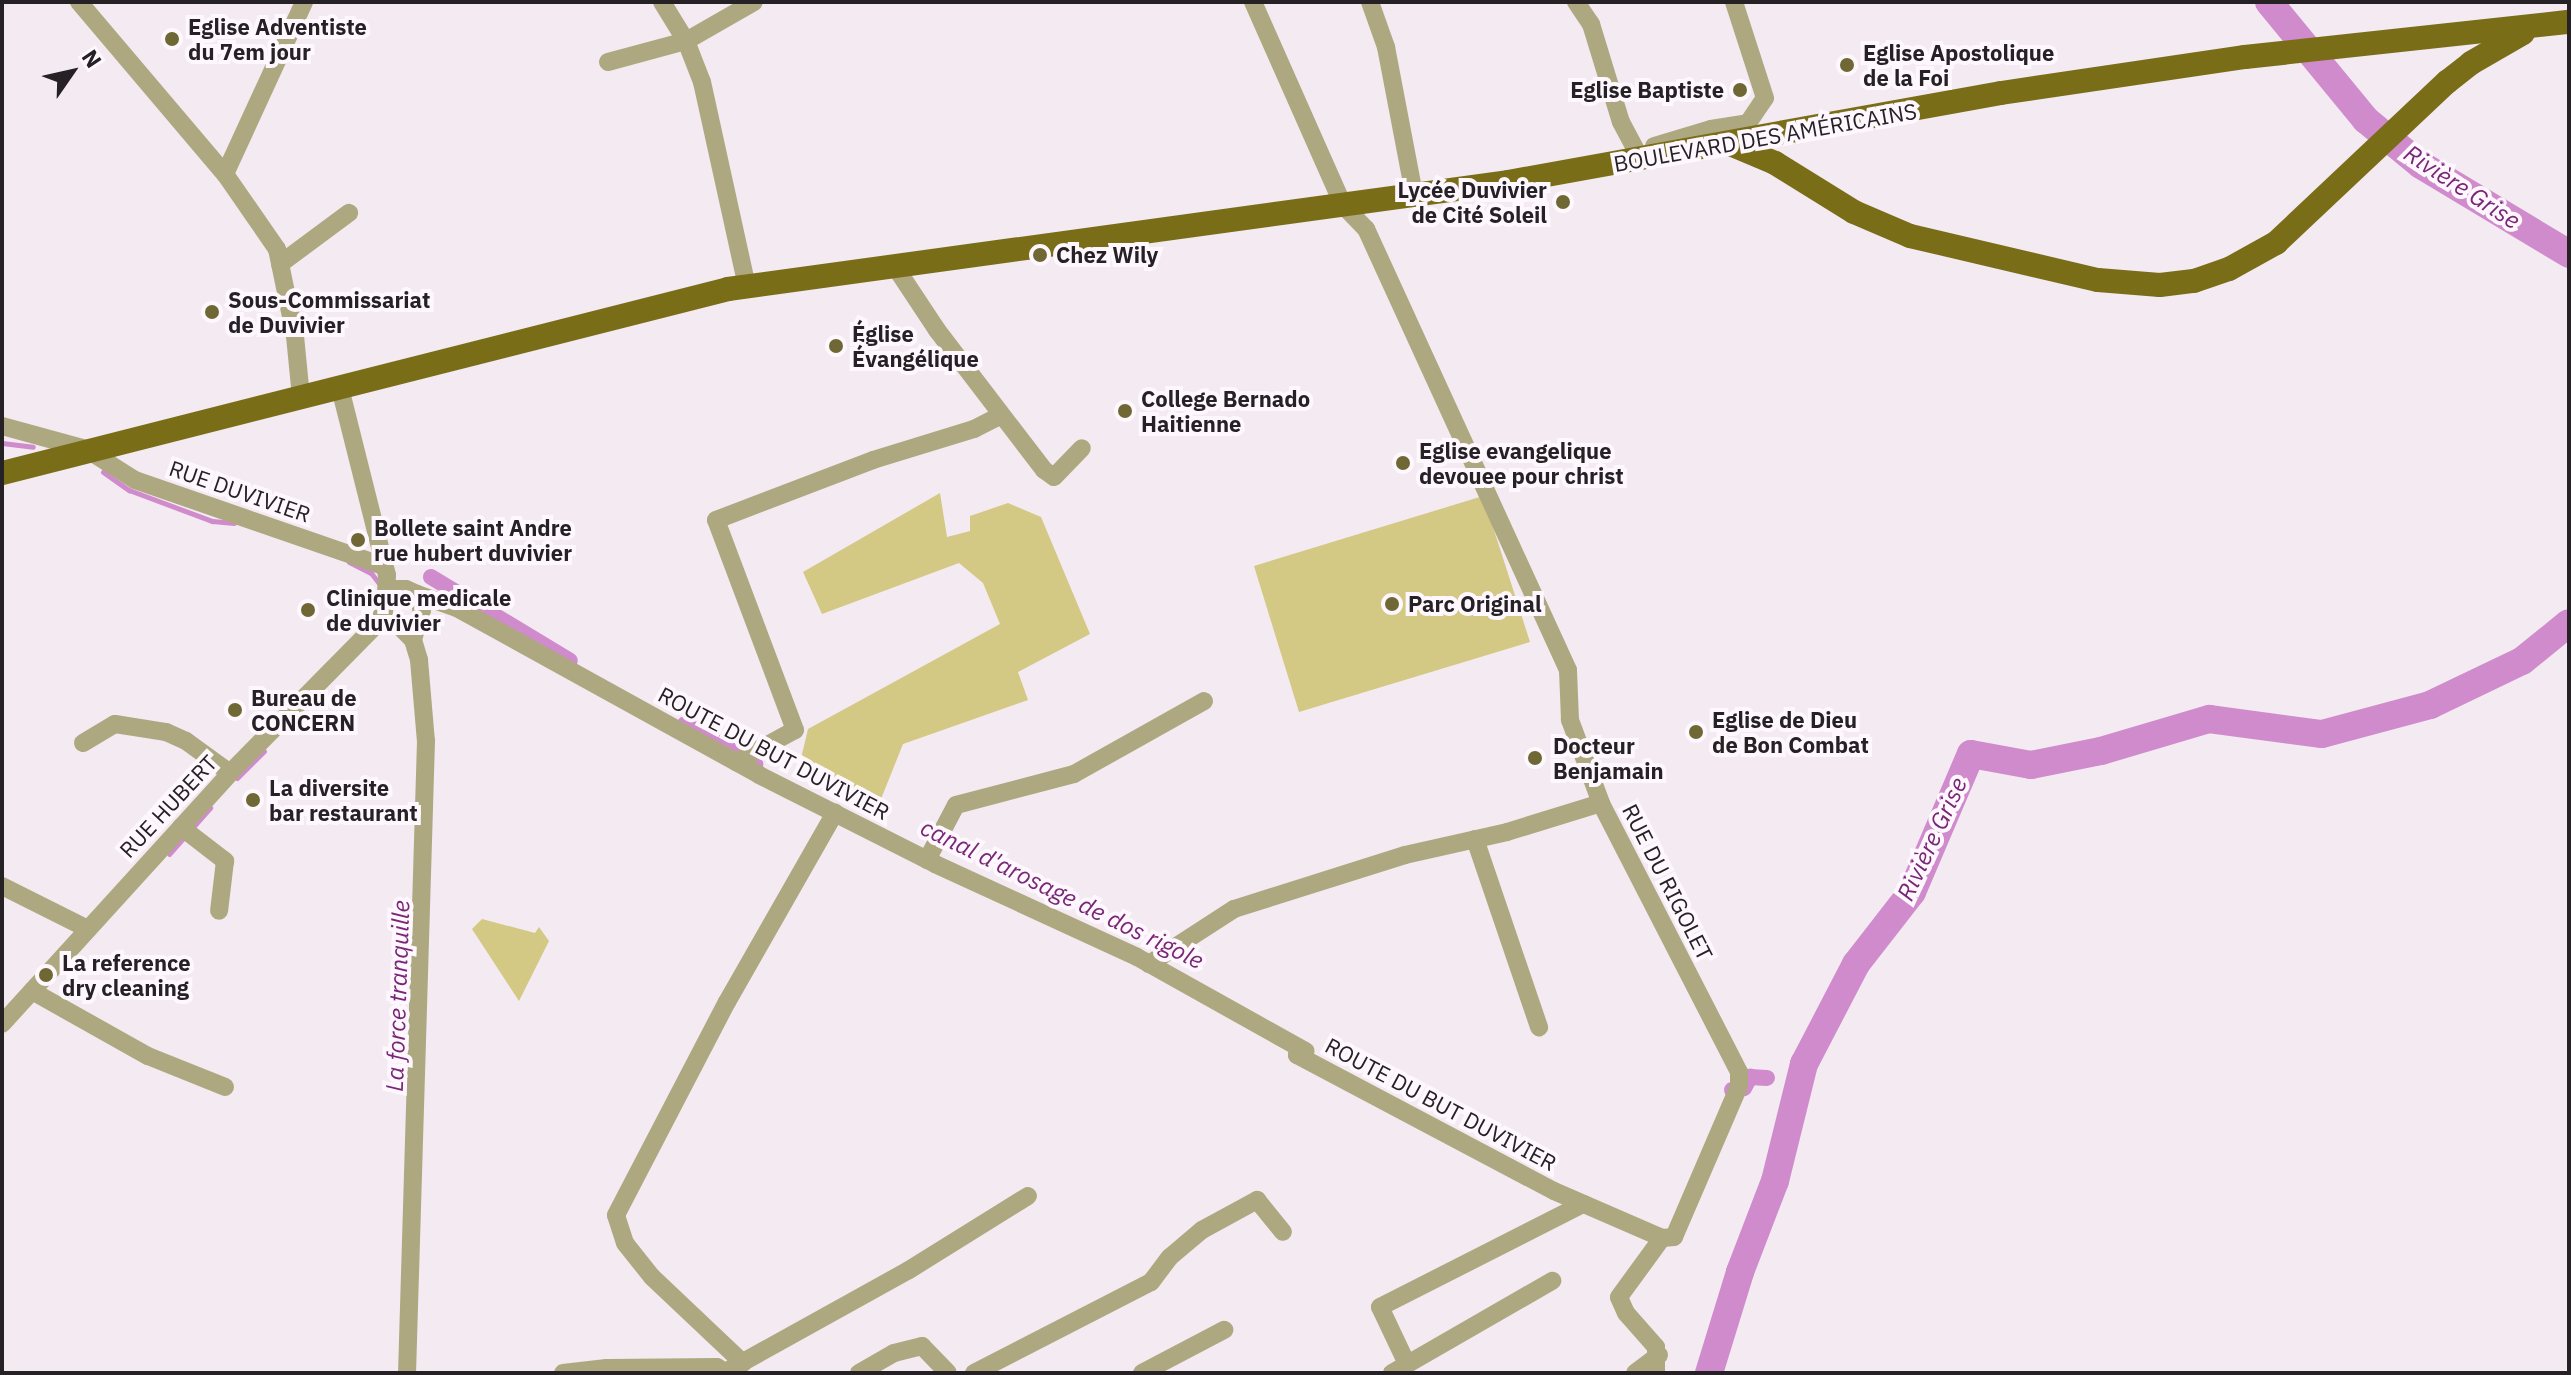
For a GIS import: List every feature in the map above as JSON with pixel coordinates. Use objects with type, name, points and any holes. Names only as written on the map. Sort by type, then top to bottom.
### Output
[{"type":"main road","name":"BOULEVARD DES AMÉRICAINS","points":[[2,473],[86,449],[340,388],[662,304],[747,286],[1601,167],[2001,93],[2245,57],[2558,23]]},
{"type":"main road","points":[[1730,144],[1794,174],[1854,212],[1910,236],[2007,261],[2129,284],[2176,284],[2210,277],[2251,259],[2308,216],[2447,82],[2494,49],[2558,23]]},
{"type":"street","points":[[79,2],[225,174],[277,249],[295,336],[301,397]]},
{"type":"street","points":[[225,174],[304,2]]},
{"type":"street","points":[[662,2],[686,41],[702,82],[747,286]]},
{"type":"street","points":[[608,62],[686,41],[754,2]]},
{"type":"street","name":"RUE DU RIGOLET","points":[[1253,2],[1343,205],[1366,229],[1568,670],[1570,720],[1601,803],[1739,1072],[1739,1086],[1670,1235],[1619,1297],[1626,1313],[1656,1347],[1657,1364]]},
{"type":"street","points":[[1370,2],[1386,47],[1414,194]]},
{"type":"street","points":[[1576,2],[1591,24],[1621,122],[1636,150]]},
{"type":"street","points":[[1601,167],[1609,158],[1711,129],[1748,123],[1765,98],[1734,2]]},
{"type":"street","points":[[280,264],[349,213]]},
{"type":"street","points":[[894,265],[1044,470],[1054,477],[1082,448]]},
{"type":"street","points":[[340,388],[385,570],[424,690],[426,741],[407,1373]]},
{"type":"street","points":[[736,762],[795,730],[716,520],[873,460],[974,429],[1001,415]]},
{"type":"street","name":"RUE DUVIVIER","points":[[2,426],[86,449],[135,480],[385,570]]},
{"type":"street","points":[[385,570],[401,615]]},
{"type":"street","name":"ROUTE DU BUT DUVIVIER","points":[[401,615],[457,608],[835,813],[927,860],[1149,964],[1305,1051],[1297,1055],[1583,1204],[1670,1235]]},
{"type":"street","name":"RUE HUBERT","points":[[2,1024],[230,773],[401,615]]},
{"type":"street","points":[[927,860],[956,805],[1074,774],[1204,701]]},
{"type":"street","points":[[83,743],[115,724],[153,729],[186,741],[230,773]]},
{"type":"street","points":[[1149,964],[1234,909],[1405,855],[1475,839],[1601,803]]},
{"type":"street","points":[[743,1363],[652,1277],[625,1243],[616,1215],[727,1002],[835,813]]},
{"type":"street","points":[[181,827],[225,861],[219,911]]},
{"type":"street","points":[[1475,839],[1539,1027]]},
{"type":"street","points":[[2,886],[88,929]]},
{"type":"street","points":[[32,991],[148,1056],[225,1087]]},
{"type":"street","points":[[563,1373],[607,1368],[717,1367],[726,1373],[909,1270],[1028,1196]]},
{"type":"street","points":[[974,1373],[1151,1282],[1170,1257],[1202,1230],[1257,1200],[1283,1232]]},
{"type":"street","points":[[1552,1281],[1399,1369],[1380,1307],[1583,1204]]},
{"type":"street","points":[[1142,1373],[1224,1330]]},
{"type":"street","points":[[859,1373],[894,1353],[922,1346],[948,1373]]},
{"type":"street","points":[[1635,1373],[1657,1364]]},
{"type":"shaded area","points":[[940,493],[947,537],[970,531],[970,516],[1008,503],[1041,517],[1090,634],[1018,672],[1028,700],[903,744],[877,809],[799,767],[808,729],[1000,624],[983,583],[959,563],[822,614],[803,572]]},
{"type":"shaded area","name":"Parc Original","points":[[1483,496],[1530,642],[1299,712],[1254,566]]},
{"type":"shaded area","points":[[482,919],[535,933],[539,927],[549,941],[519,1001],[472,929]]},
{"type":"waterway","name":"Rivière Grise","points":[[2269,2],[2366,120],[2421,165],[2569,254]]},
{"type":"waterway","points":[[2,443],[33,447]]},
{"type":"waterway","points":[[103,472],[129,490],[212,521],[234,523]]},
{"type":"waterway","points":[[349,562],[371,573],[382,587]]},
{"type":"waterway","name":"canal d'arosage de dos rigole","points":[[431,577],[570,661]]},
{"type":"waterway","name":"Rivière Grise","points":[[1709,1373],[1740,1272],[1775,1181],[1804,1064],[1856,964],[1912,892],[1971,754],[2031,765],[2101,751],[2209,719],[2322,734],[2430,705],[2522,661],[2569,623]]},
{"type":"waterway","name":"canal d'arosage de dos rigole","points":[[685,724],[755,764]]},
{"type":"waterway","points":[[237,778],[264,751]]},
{"type":"waterway","points":[[169,854],[210,808]]},
{"type":"waterway","name":"canal d'arosage de dos rigole","points":[[1732,1090],[1744,1088],[1750,1077],[1767,1078]]},
{"type":"place","name":"Eglise Adventiste du 7em jour","points":[[172,39]]},
{"type":"place","name":"Eglise Apostolique de la Foi","points":[[1847,65]]},
{"type":"place","name":"Eglise Baptiste","points":[[1740,90]]},
{"type":"place","name":"Lycée Duvivier de Cité Soleil","points":[[1563,202]]},
{"type":"place","name":"Chez Wily","points":[[1040,255]]},
{"type":"place","name":"Sous-Commissariat de Duvivier","points":[[212,312]]},
{"type":"place","name":"Église Évangélique","points":[[836,346]]},
{"type":"place","name":"College Bernado Haitienne","points":[[1125,411]]},
{"type":"place","name":"Eglise evangelique devouee pour christ","points":[[1403,463]]},
{"type":"place","name":"Bollete saint Andre rue hubert duvivier","points":[[358,540]]},
{"type":"place","name":"Parc Original","points":[[1392,604]]},
{"type":"place","name":"Clinique medicale de duvivier","points":[[308,610]]},
{"type":"place","name":"Bureau de CONCERN","points":[[235,710]]},
{"type":"place","name":"Eglise de Dieu de Bon Combat","points":[[1696,732]]},
{"type":"place","name":"Docteur Benjamain","points":[[1535,758]]},
{"type":"place","name":"La diversite bar restaurant","points":[[253,800]]},
{"type":"place","name":"La reference dry cleaning","points":[[46,975]]},
{"type":"water label","name":"La force tranquille","points":[[398,996]]}]
